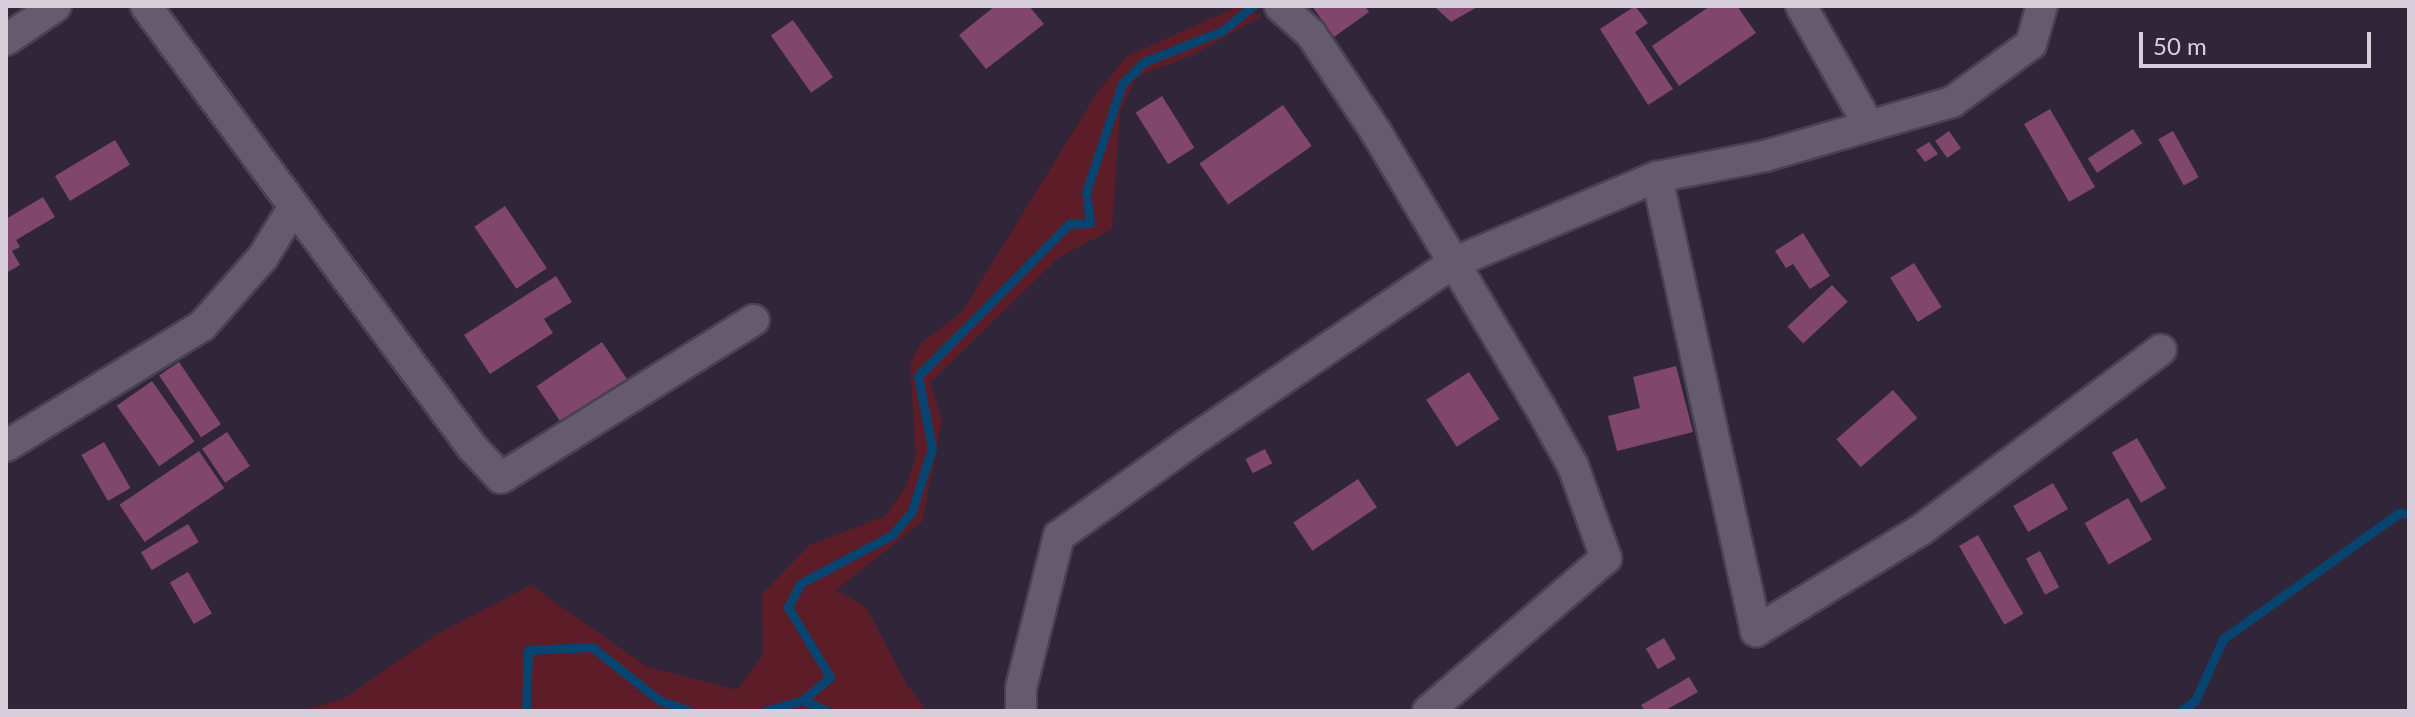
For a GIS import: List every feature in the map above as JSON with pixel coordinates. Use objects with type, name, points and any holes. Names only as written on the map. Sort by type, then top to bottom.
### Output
[{"type":"street","points":[[6,40],[56,6]]},
{"type":"street","points":[[146,6],[293,208],[501,478],[754,320]]},
{"type":"street","points":[[1280,6],[1311,34],[1453,263],[1573,466],[1606,558],[1428,711]]},
{"type":"street","points":[[1801,6],[1868,124]]},
{"type":"street","points":[[1021,711],[1021,688],[1059,536],[1453,263],[1657,177],[1765,156],[1952,102],[2031,44],[2042,6]]},
{"type":"street","points":[[1657,177],[1756,631],[1921,530],[2161,350]]},
{"type":"street","points":[[6,446],[202,326],[263,257],[293,208]]},
{"type":"shaded area","points":[[1239,6],[1262,16],[1193,55],[1136,77],[1120,111],[1112,229],[1058,258],[930,383],[942,420],[922,522],[836,590],[866,607],[907,685],[927,711],[302,711],[345,698],[437,634],[531,585],[647,667],[737,690],[763,655],[762,594],[810,545],[885,516],[907,485],[916,456],[910,364],[921,343],[962,312],[1097,93],[1127,56]]},
{"type":"building","points":[[995,6],[1029,6],[1044,24],[986,69],[959,35]]},
{"type":"building","points":[[1312,6],[1365,6],[1369,12],[1334,37]]},
{"type":"building","points":[[1434,6],[1479,6],[1451,22]]},
{"type":"building","points":[[1635,6],[1648,23],[1635,32],[1673,89],[1648,105],[1600,29]]},
{"type":"building","points":[[1710,6],[1737,6],[1756,33],[1679,86],[1652,46]]},
{"type":"building","points":[[793,20],[833,77],[811,93],[771,35]]},
{"type":"building","points":[[1162,96],[1194,148],[1168,164],[1136,112]]},
{"type":"building","points":[[1283,105],[1312,146],[1228,204],[1199,164]]},
{"type":"building","points":[[2050,109],[2095,187],[2069,202],[2024,124]]},
{"type":"building","points":[[2133,129],[2142,143],[2097,173],[2088,158]]},
{"type":"building","points":[[1949,131],[1961,148],[1947,158],[1935,141]]},
{"type":"building","points":[[2173,131],[2199,177],[2184,186],[2158,139]]},
{"type":"building","points":[[115,140],[130,165],[70,201],[55,176]]},
{"type":"building","points":[[1929,142],[1938,154],[1925,162],[1916,150]]},
{"type":"building","points":[[43,197],[55,217],[16,240],[20,247],[12,251],[20,265],[6,273],[6,219]]},
{"type":"building","points":[[505,206],[547,268],[516,289],[474,227]]},
{"type":"building","points":[[1803,233],[1830,276],[1810,289],[1793,264],[1786,268],[1775,251]]},
{"type":"building","points":[[1914,263],[1942,307],[1918,322],[1890,278]]},
{"type":"building","points":[[556,276],[572,302],[544,319],[553,333],[490,374],[464,335]]},
{"type":"building","points":[[1832,285],[1848,302],[1803,343],[1787,327]]},
{"type":"building","points":[[602,342],[629,382],[563,426],[537,386]]},
{"type":"building","points":[[179,362],[221,424],[201,438],[159,375]]},
{"type":"building","points":[[1676,366],[1693,432],[1617,451],[1608,416],[1640,408],[1633,377]]},
{"type":"building","points":[[1469,372],[1499,419],[1457,447],[1426,400]]},
{"type":"building","points":[[152,381],[194,442],[159,466],[117,406]]},
{"type":"building","points":[[1893,390],[1917,418],[1861,467],[1836,439]]},
{"type":"building","points":[[227,432],[250,466],[225,483],[202,449]]},
{"type":"building","points":[[2137,438],[2166,488],[2141,503],[2112,453]]},
{"type":"building","points":[[104,442],[130,488],[108,501],[81,455]]},
{"type":"building","points":[[1265,449],[1272,463],[1253,473],[1245,459]]},
{"type":"building","points":[[199,451],[224,488],[145,542],[119,505]]},
{"type":"building","points":[[1358,479],[1377,507],[1312,551],[1293,523]]},
{"type":"building","points":[[2053,483],[2068,509],[2028,532],[2013,506]]},
{"type":"building","points":[[2128,498],[2152,540],[2109,565],[2085,523]]},
{"type":"building","points":[[188,524],[199,542],[152,570],[141,552]]},
{"type":"building","points":[[1978,535],[2024,614],[2004,625],[1959,546]]},
{"type":"building","points":[[2040,551],[2059,587],[2045,595],[2026,559]]},
{"type":"building","points":[[188,572],[212,614],[194,624],[170,582]]},
{"type":"building","points":[[1664,638],[1676,659],[1658,669],[1646,648]]},
{"type":"building","points":[[1689,677],[1698,692],[1664,711],[1645,711],[1641,705]]},
{"type":"waterway","points":[[803,700],[830,677],[788,607],[801,583],[892,535],[912,511],[932,448],[918,376],[1069,224],[1090,223],[1086,192],[1122,84],[1144,62],[1222,31],[1253,6]]},
{"type":"waterway","points":[[2181,711],[2195,701],[2223,639],[2399,513],[2409,514]]},
{"type":"waterway","points":[[526,711],[528,650],[592,647],[659,700],[689,711]]},
{"type":"waterway","points":[[765,711],[803,700],[827,711]]}]
